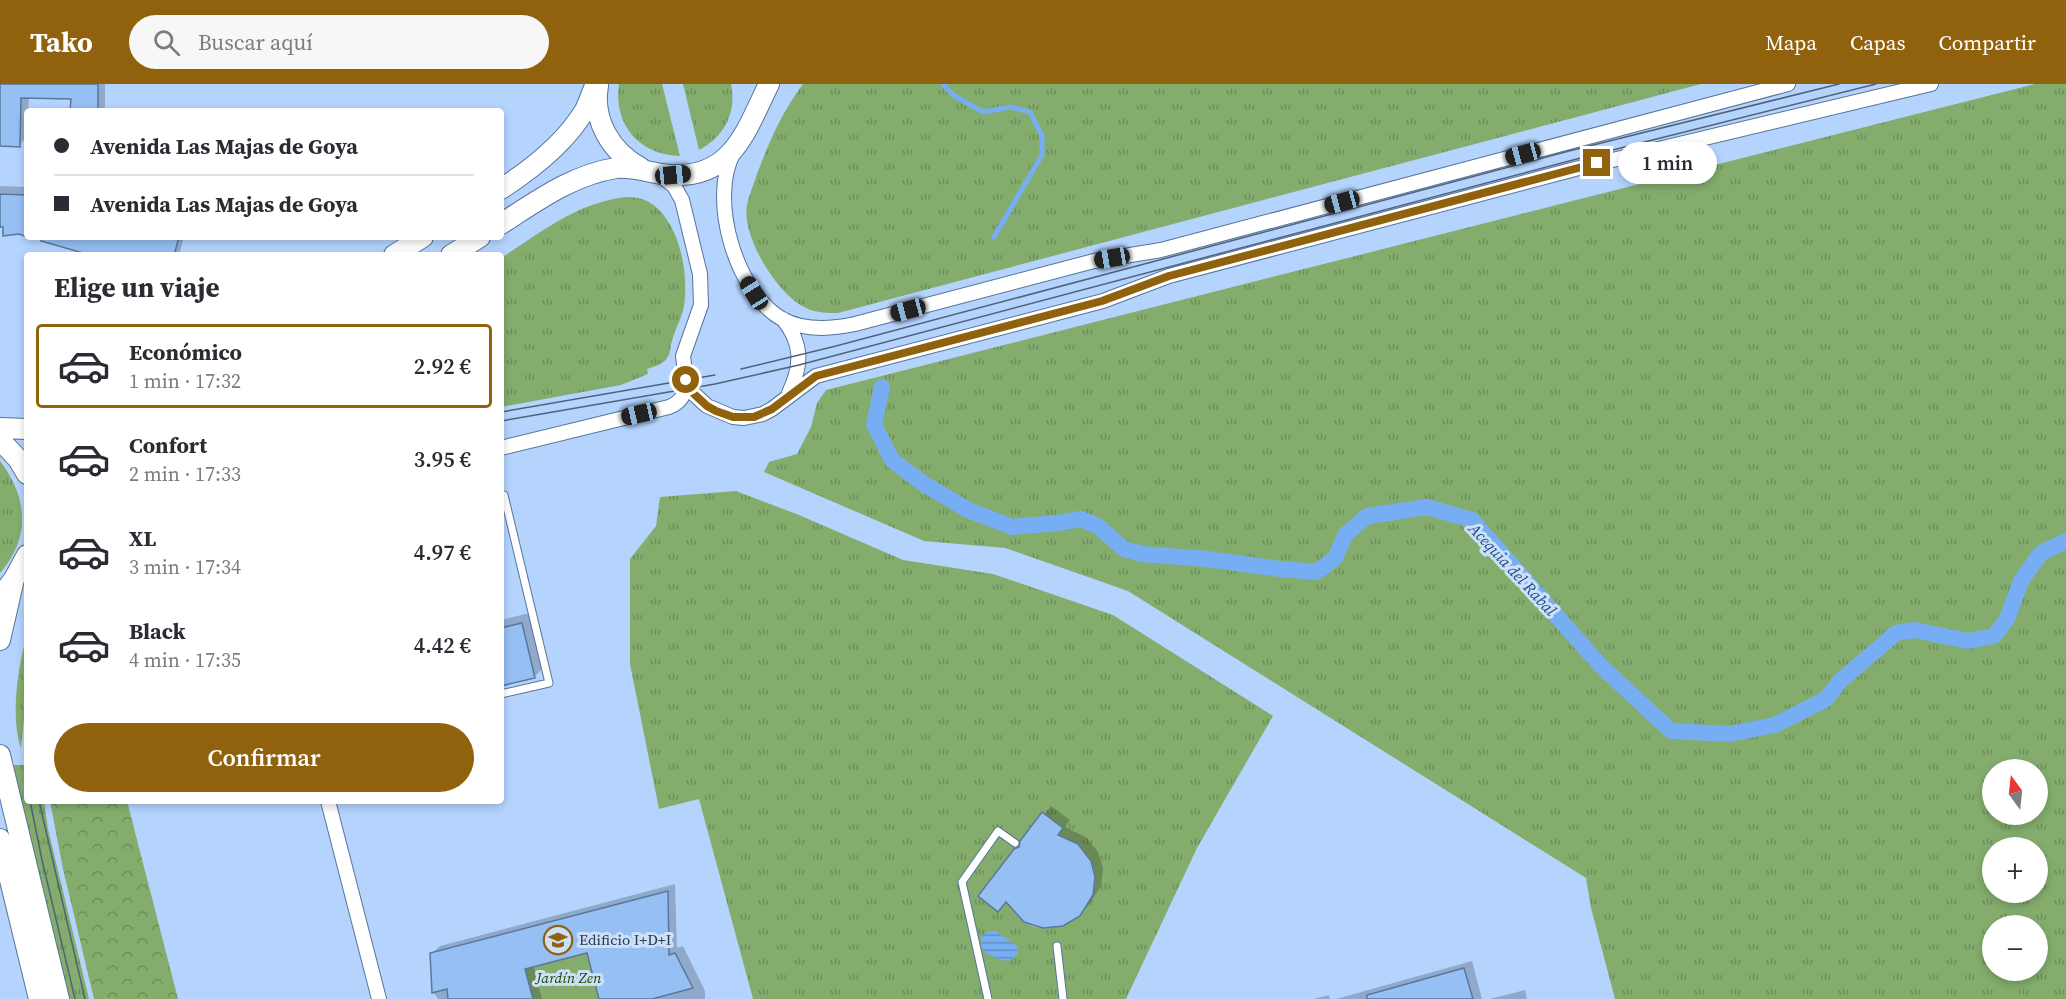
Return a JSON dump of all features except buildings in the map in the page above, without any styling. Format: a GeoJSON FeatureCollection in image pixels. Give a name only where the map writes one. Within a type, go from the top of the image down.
{"type":"FeatureCollection","features":[{"type":"Feature","properties":{"kind":"main road"},"geometry":{"type":"LineString","coordinates":[[597,84],[598,112],[607,136],[623,156],[652,172]]}},
{"type":"Feature","properties":{"kind":"main road"},"geometry":{"type":"LineString","coordinates":[[504,187],[531,169],[555,146],[585,109],[597,84]]}},
{"type":"Feature","properties":{"kind":"main road"},"geometry":{"type":"LineString","coordinates":[[752,118],[755,96],[753,84]]}},
{"type":"Feature","properties":{"kind":"main road"},"geometry":{"type":"LineString","coordinates":[[504,222],[551,192],[580,177],[624,168],[690,174],[719,163],[742,140],[769,84]]}},
{"type":"Feature","properties":{"kind":"main road"},"geometry":{"type":"LineString","coordinates":[[399,252],[418,240]]}},
{"type":"Feature","properties":{"kind":"main road"},"geometry":{"type":"LineString","coordinates":[[456,252],[475,240]]}},
{"type":"Feature","properties":{"kind":"main road"},"geometry":{"type":"LineString","coordinates":[[0,428],[24,429]]}},
{"type":"Feature","properties":{"kind":"main road"},"geometry":{"type":"LineString","coordinates":[[0,440],[24,469]]}},
{"type":"Feature","properties":{"kind":"main road"},"geometry":{"type":"LineString","coordinates":[[0,594],[14,579],[24,561]]}},
{"type":"Feature","properties":{"kind":"main road"},"geometry":{"type":"LineString","coordinates":[[0,640],[14,579]]}},
{"type":"Feature","properties":{"kind":"main road"},"geometry":{"type":"LineString","coordinates":[[0,755],[58,999]]}},
{"type":"Feature","properties":{"kind":"main road"},"geometry":{"type":"LineString","coordinates":[[0,839],[39,999]]}},
{"type":"Feature","properties":{"kind":"street"},"geometry":{"type":"LineString","coordinates":[[735,149],[728,169],[725,206],[734,251],[746,280],[754,293],[772,312],[783,319],[821,328],[855,324],[1094,261],[1161,250],[1788,84]]}},
{"type":"Feature","properties":{"kind":"street"},"geometry":{"type":"LineString","coordinates":[[686,380],[694,394],[707,406],[733,417],[744,418],[763,414],[816,376],[1102,301],[1169,276],[1575,169],[1930,84]]}},
{"type":"Feature","properties":{"kind":"street"},"geometry":{"type":"LineString","coordinates":[[504,447],[669,407],[683,397],[686,380],[683,356],[701,305],[700,274],[682,200],[674,186],[652,172]]}},
{"type":"Feature","properties":{"kind":"street"},"geometry":{"type":"LineString","coordinates":[[783,319],[793,335],[799,355],[798,371],[789,395]]}},
{"type":"Feature","properties":{"kind":"street"},"geometry":{"type":"LineString","coordinates":[[329,804],[379,999]]}},
{"type":"Feature","properties":{"kind":"lane"},"geometry":{"type":"LineString","coordinates":[[504,495],[549,683],[504,693]]}},
{"type":"Feature","properties":{"kind":"lane"},"geometry":{"type":"LineString","coordinates":[[988,999],[962,882],[998,831],[1015,843]]}},
{"type":"Feature","properties":{"kind":"lane"},"geometry":{"type":"LineString","coordinates":[[1057,946],[1063,999]]}},
{"type":"Feature","properties":{"kind":"green space"},"geometry":{"type":"Polygon","coordinates":[[[619,84],[662,84],[680,156],[652,150],[632,135],[620,112],[619,84]]]}},
{"type":"Feature","properties":{"kind":"green space"},"geometry":{"type":"Polygon","coordinates":[[[683,84],[731,84],[732,105],[727,123],[708,145],[699,150],[683,84]]]}},
{"type":"Feature","properties":{"kind":"green space"},"geometry":{"type":"Polygon","coordinates":[[[803,84],[1701,84],[838,313],[826,313],[806,308],[795,301],[773,278],[756,248],[747,218],[749,197],[766,150],[782,116],[803,84]]]}},
{"type":"Feature","properties":{"kind":"green space"},"geometry":{"type":"Polygon","coordinates":[[[2035,84],[2066,84],[2066,999],[1615,999],[1591,908],[1586,878],[1128,591],[1005,548],[924,541],[764,472],[769,462],[797,454],[811,427],[817,403],[826,390],[2035,84]]]}},
{"type":"Feature","properties":{"kind":"green space"},"geometry":{"type":"Polygon","coordinates":[[[626,197],[646,200],[662,213],[676,236],[685,280],[684,306],[666,360],[647,369],[648,374],[621,385],[504,406],[504,256],[560,220],[591,205],[626,197]]]}},
{"type":"Feature","properties":{"kind":"green space"},"geometry":{"type":"Polygon","coordinates":[[[0,461],[16,489],[22,517],[17,546],[0,573],[0,461]]]}},
{"type":"Feature","properties":{"kind":"green space"},"geometry":{"type":"Polygon","coordinates":[[[736,491],[799,515],[903,560],[993,574],[1113,615],[1273,716],[1197,848],[1126,999],[753,999],[699,799],[659,809],[630,664],[630,559],[656,526],[660,497],[736,491]],[[1042,813],[978,896],[998,911],[1006,902],[1024,922],[1039,928],[1067,923],[1080,914],[1089,903],[1094,889],[1095,875],[1090,860],[1083,850],[1058,835],[1042,813]]]}},
{"type":"Feature","properties":{"kind":"green space"},"geometry":{"type":"Polygon","coordinates":[[[24,648],[24,719],[21,748],[16,721],[16,691],[24,648]]]}},
{"type":"Feature","properties":{"kind":"green space"},"geometry":{"type":"Polygon","coordinates":[[[10,765],[24,765],[24,804],[44,804],[48,829],[89,999],[68,999],[10,765]]]}},
{"type":"Feature","properties":{"kind":"green space"},"geometry":{"type":"Polygon","coordinates":[[[51,804],[128,804],[178,999],[94,999],[63,869],[51,804]]]}},
{"type":"Feature","properties":{"kind":"green space","name":"Jardín Zen"},"geometry":{"type":"Polygon","coordinates":[[[587,953],[599,999],[533,999],[525,969],[587,953]]]}},
{"type":"Feature","properties":{"kind":"water"},"geometry":{"type":"Polygon","coordinates":[[[996,931],[1018,947],[1017,955],[1008,961],[984,952],[981,944],[982,935],[996,931]]]}},
{"type":"Feature","properties":{"kind":"waterway"},"geometry":{"type":"LineString","coordinates":[[943,84],[953,95],[983,112],[1010,107],[1030,112],[1042,136],[1042,155],[994,237]]}},
{"type":"Feature","properties":{"kind":"waterway","name":"Acequia del Rabal"},"geometry":{"type":"LineString","coordinates":[[882,387],[874,424],[892,460],[924,484],[968,510],[1012,527],[1081,519],[1098,526],[1124,549],[1142,554],[1317,572],[1335,558],[1346,534],[1367,516],[1427,507],[1472,520],[1600,665],[1671,731],[1729,734],[1775,725],[1826,699],[1840,681],[1896,633],[1915,630],[1968,641],[1994,636],[2007,619],[2021,581],[2041,553],[2066,541]]}},
{"type":"Feature","properties":{"kind":"tram line"},"geometry":{"type":"LineString","coordinates":[[741,369],[836,346],[1569,151],[1839,84]]}},
{"type":"Feature","properties":{"kind":"tram line"},"geometry":{"type":"LineString","coordinates":[[504,420],[715,384],[799,365],[1573,160],[1876,84]]}},
{"type":"Feature","properties":{"kind":"tram line"},"geometry":{"type":"LineString","coordinates":[[504,411],[715,375]]}},
{"type":"Feature","properties":{"kind":"tram line"},"geometry":{"type":"LineString","coordinates":[[31,804],[75,999]]}},
{"type":"Feature","properties":{"kind":"tram line"},"geometry":{"type":"LineString","coordinates":[[40,804],[85,999]]}},
{"type":"Feature","properties":{"kind":"place","name":"Edificio I+D+I"},"geometry":{"type":"Point","coordinates":[558,940]}},
{"type":"Feature","properties":{"kind":"route"},"geometry":{"type":"LineString","coordinates":[[686,380],[694,394],[716,411],[733,417],[754,417],[780,404],[816,376],[1102,301],[1169,276],[1597,163]]}}]}
